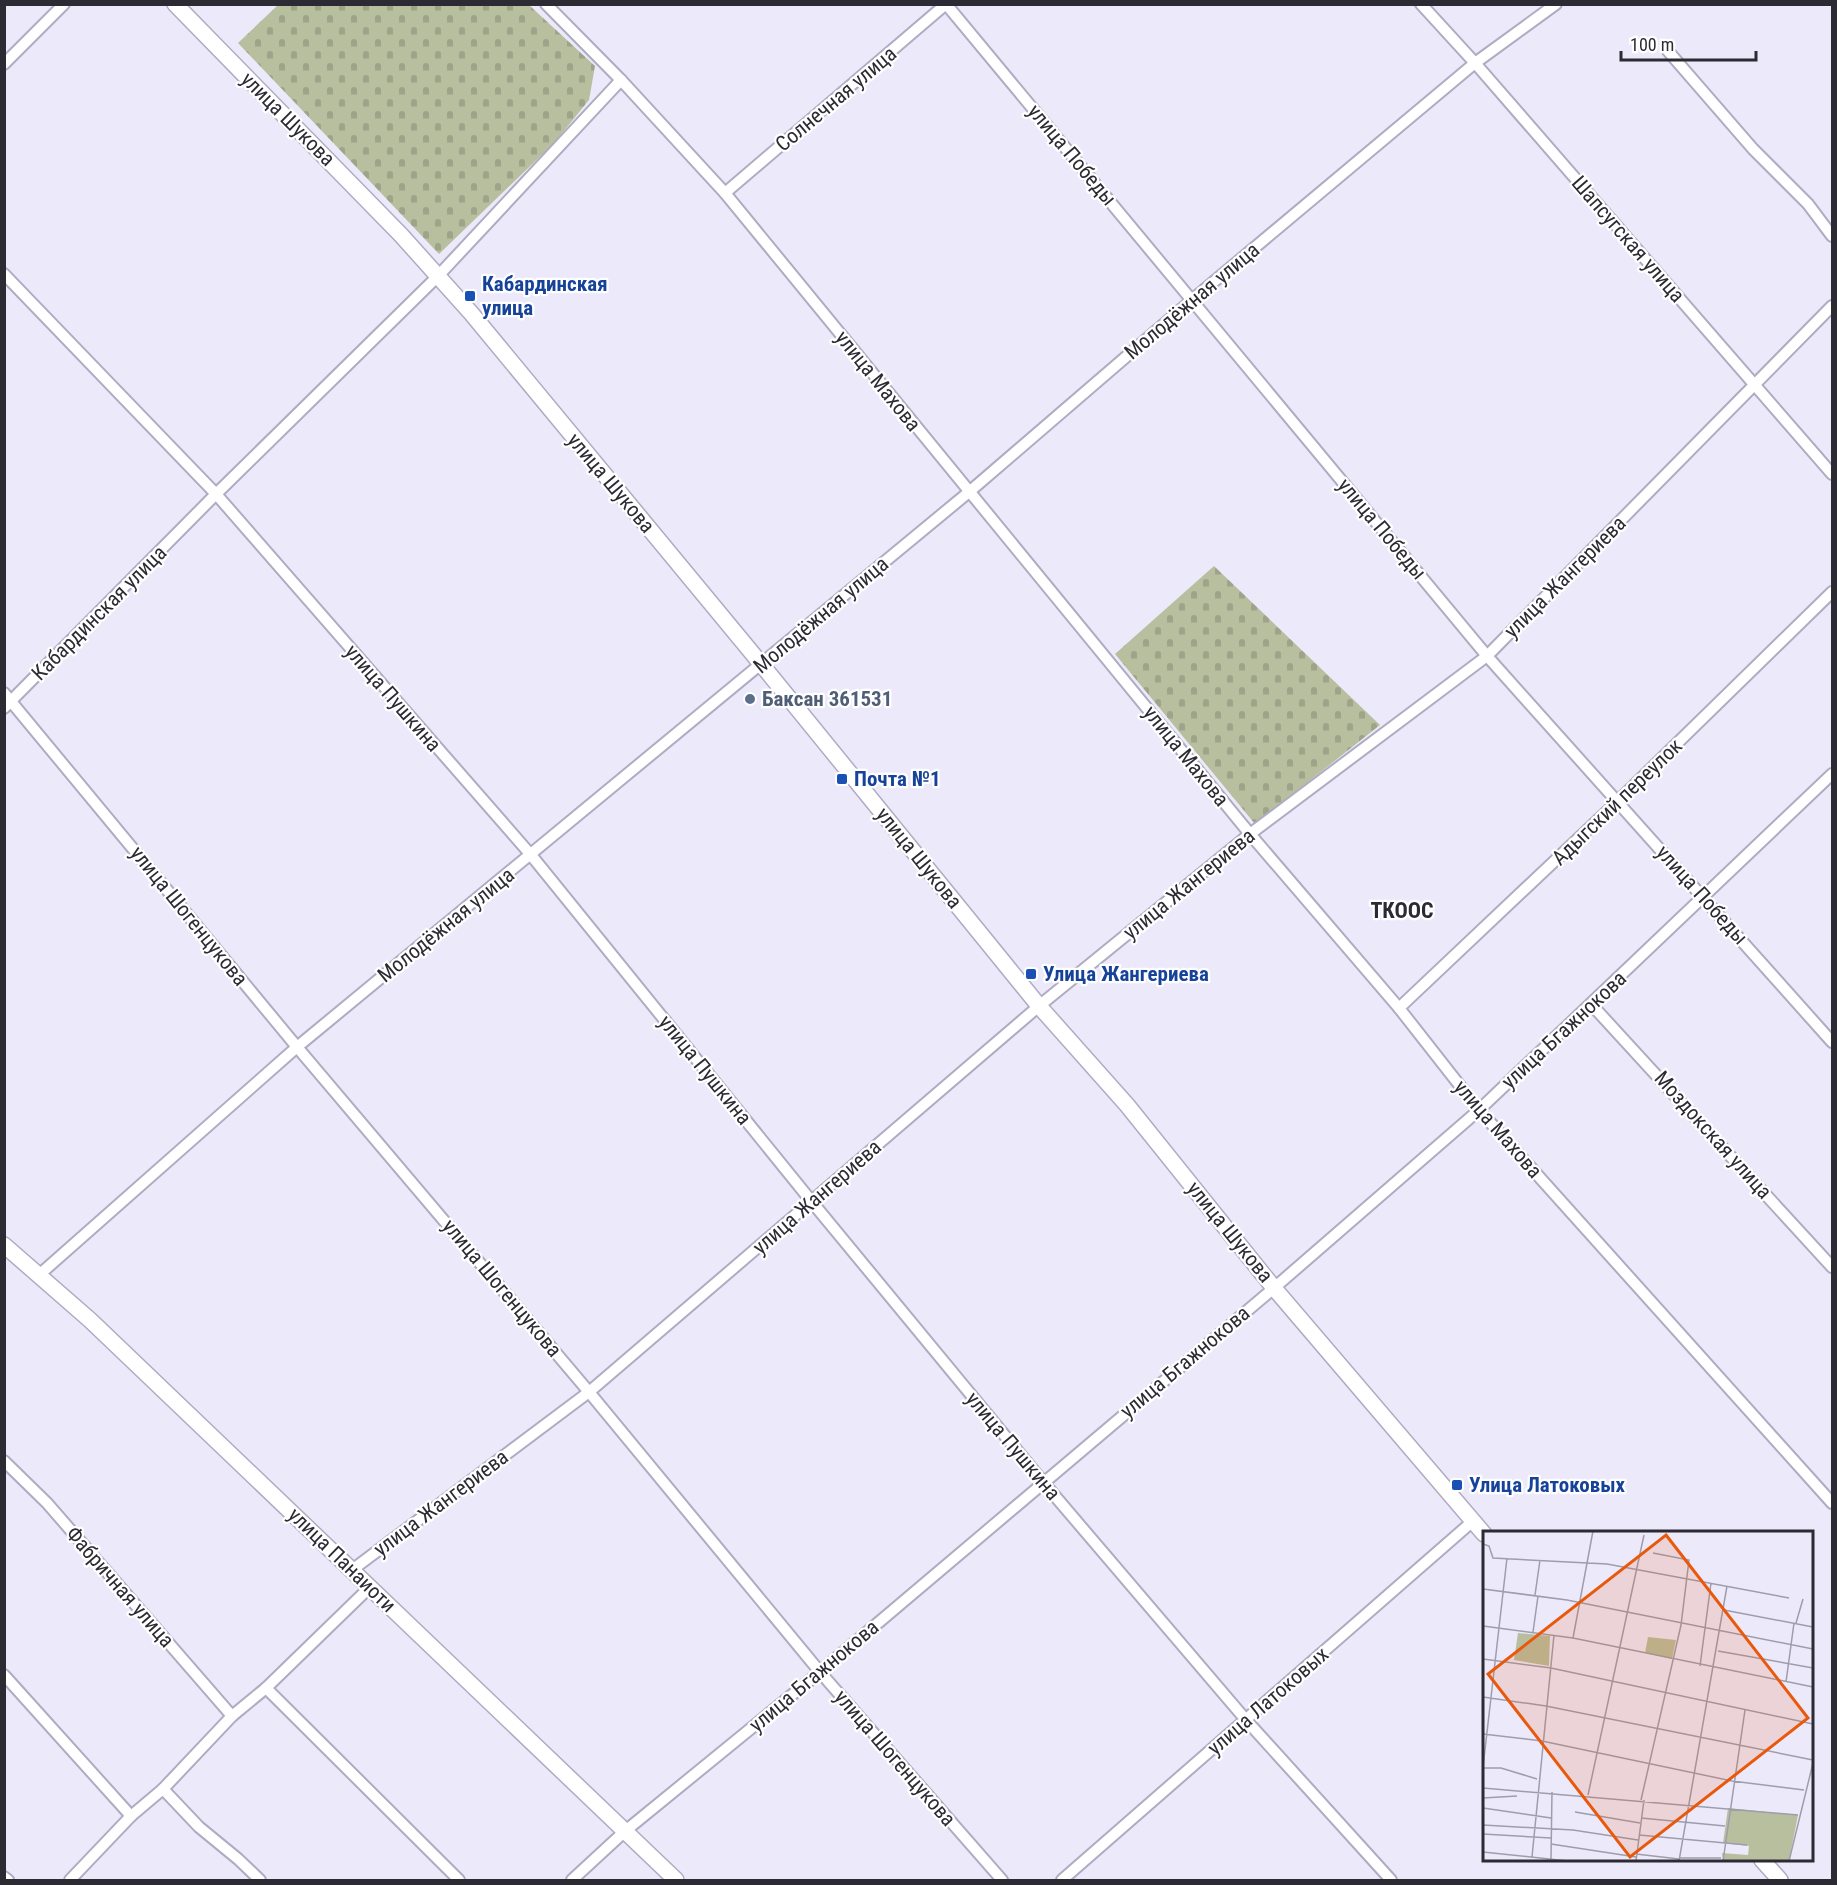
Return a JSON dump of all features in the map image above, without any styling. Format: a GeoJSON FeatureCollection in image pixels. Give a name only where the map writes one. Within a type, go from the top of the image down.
{"type":"FeatureCollection","features":[{"type":"Feature","properties":{"kind":"main road","name":"улица Шукова"},"geometry":{"type":"LineString","coordinates":[[175,4],[402,235],[438,276],[762,665],[1039,1006],[1127,1105],[1274,1288],[1483,1532]]}},
{"type":"Feature","properties":{"kind":"main road","name":"улица Панаиоти"},"geometry":{"type":"LineString","coordinates":[[4,1245],[90,1320],[676,1881]]}},
{"type":"Feature","properties":{"kind":"main road"},"geometry":{"type":"LineString","coordinates":[[1763,1861],[1780,1881]]}},
{"type":"Feature","properties":{"kind":"street"},"geometry":{"type":"LineString","coordinates":[[4,64],[64,4]]}},
{"type":"Feature","properties":{"kind":"street","name":"улица Махова"},"geometry":{"type":"LineString","coordinates":[[546,4],[621,80],[725,193],[1250,834],[1399,1008],[1479,1110],[1833,1503]]}},
{"type":"Feature","properties":{"kind":"street","name":"Шапсугская улица"},"geometry":{"type":"LineString","coordinates":[[1421,4],[1833,474]]}},
{"type":"Feature","properties":{"kind":"street","name":"Солнечная улица"},"geometry":{"type":"LineString","coordinates":[[725,193],[946,5]]}},
{"type":"Feature","properties":{"kind":"street","name":"улица Победы"},"geometry":{"type":"LineString","coordinates":[[946,5],[1487,656],[1833,1042]]}},
{"type":"Feature","properties":{"kind":"street","name":"Молодёжная улица"},"geometry":{"type":"LineString","coordinates":[[39,1275],[297,1047],[762,665],[1475,63],[1555,6]]}},
{"type":"Feature","properties":{"kind":"street"},"geometry":{"type":"LineString","coordinates":[[1668,51],[1753,149],[1808,204],[1833,236]]}},
{"type":"Feature","properties":{"kind":"street","name":"Кабардинская улица"},"geometry":{"type":"LineString","coordinates":[[7,701],[438,276],[621,80]]}},
{"type":"Feature","properties":{"kind":"street","name":"улица Пушкина"},"geometry":{"type":"LineString","coordinates":[[4,274],[216,494],[531,855],[812,1202],[1043,1482],[1246,1720],[1391,1881]]}},
{"type":"Feature","properties":{"kind":"street","name":"улица Жангериева"},"geometry":{"type":"LineString","coordinates":[[352,1570],[589,1392],[1039,1006],[1250,834],[1487,656],[1833,306]]}},
{"type":"Feature","properties":{"kind":"street","name":"Адыгский переулок"},"geometry":{"type":"LineString","coordinates":[[1399,1008],[1617,802],[1833,592]]}},
{"type":"Feature","properties":{"kind":"street","name":"улица Шогенцукова"},"geometry":{"type":"LineString","coordinates":[[7,701],[589,1392],[820,1672],[1002,1881]]}},
{"type":"Feature","properties":{"kind":"street","name":"улица Бгажнокова"},"geometry":{"type":"LineString","coordinates":[[572,1881],[624,1832],[820,1672],[1274,1288],[1479,1110],[1705,898],[1833,774]]}},
{"type":"Feature","properties":{"kind":"street","name":"Моздокская улица"},"geometry":{"type":"LineString","coordinates":[[1592,1004],[1833,1267]]}},
{"type":"Feature","properties":{"kind":"street","name":"Фабричная улица"},"geometry":{"type":"LineString","coordinates":[[4,1461],[46,1503],[232,1716]]}},
{"type":"Feature","properties":{"kind":"street","name":"улица Латоковых"},"geometry":{"type":"LineString","coordinates":[[1062,1881],[1473,1521]]}},
{"type":"Feature","properties":{"kind":"street","name":"улица Жангериева"},"geometry":{"type":"LineString","coordinates":[[70,1881],[131,1816],[163,1789],[232,1716],[266,1688],[370,1587]]}},
{"type":"Feature","properties":{"kind":"street"},"geometry":{"type":"LineString","coordinates":[[4,1674],[131,1816]]}},
{"type":"Feature","properties":{"kind":"street"},"geometry":{"type":"LineString","coordinates":[[266,1688],[459,1881]]}},
{"type":"Feature","properties":{"kind":"street"},"geometry":{"type":"LineString","coordinates":[[163,1789],[199,1827],[238,1859],[260,1881]]}},
{"type":"Feature","properties":{"kind":"street"},"geometry":{"type":"LineString","coordinates":[[4,1877],[8,1881]]}},
{"type":"Feature","properties":{"kind":"green space"},"geometry":{"type":"Polygon","coordinates":[[[279,4],[529,5],[595,66],[589,100],[554,143],[439,254],[238,43],[279,4]]]}},
{"type":"Feature","properties":{"kind":"green space"},"geometry":{"type":"Polygon","coordinates":[[[1214,566],[1380,725],[1255,824],[1115,654],[1214,566]]]}},
{"type":"Feature","properties":{"kind":"place","name":"Кабардинская улица"},"geometry":{"type":"Point","coordinates":[470,296]}},
{"type":"Feature","properties":{"kind":"place","name":"Баксан 361531"},"geometry":{"type":"Point","coordinates":[750,699]}},
{"type":"Feature","properties":{"kind":"place","name":"Почта №1"},"geometry":{"type":"Point","coordinates":[842,779]}},
{"type":"Feature","properties":{"kind":"place","name":"Улица Жангериева"},"geometry":{"type":"Point","coordinates":[1031,974]}},
{"type":"Feature","properties":{"kind":"place","name":"Улица Латоковых"},"geometry":{"type":"Point","coordinates":[1457,1485]}},
{"type":"Feature","properties":{"kind":"district","name":"ТКООС"},"geometry":{"type":"Point","coordinates":[1402,910]}}]}
